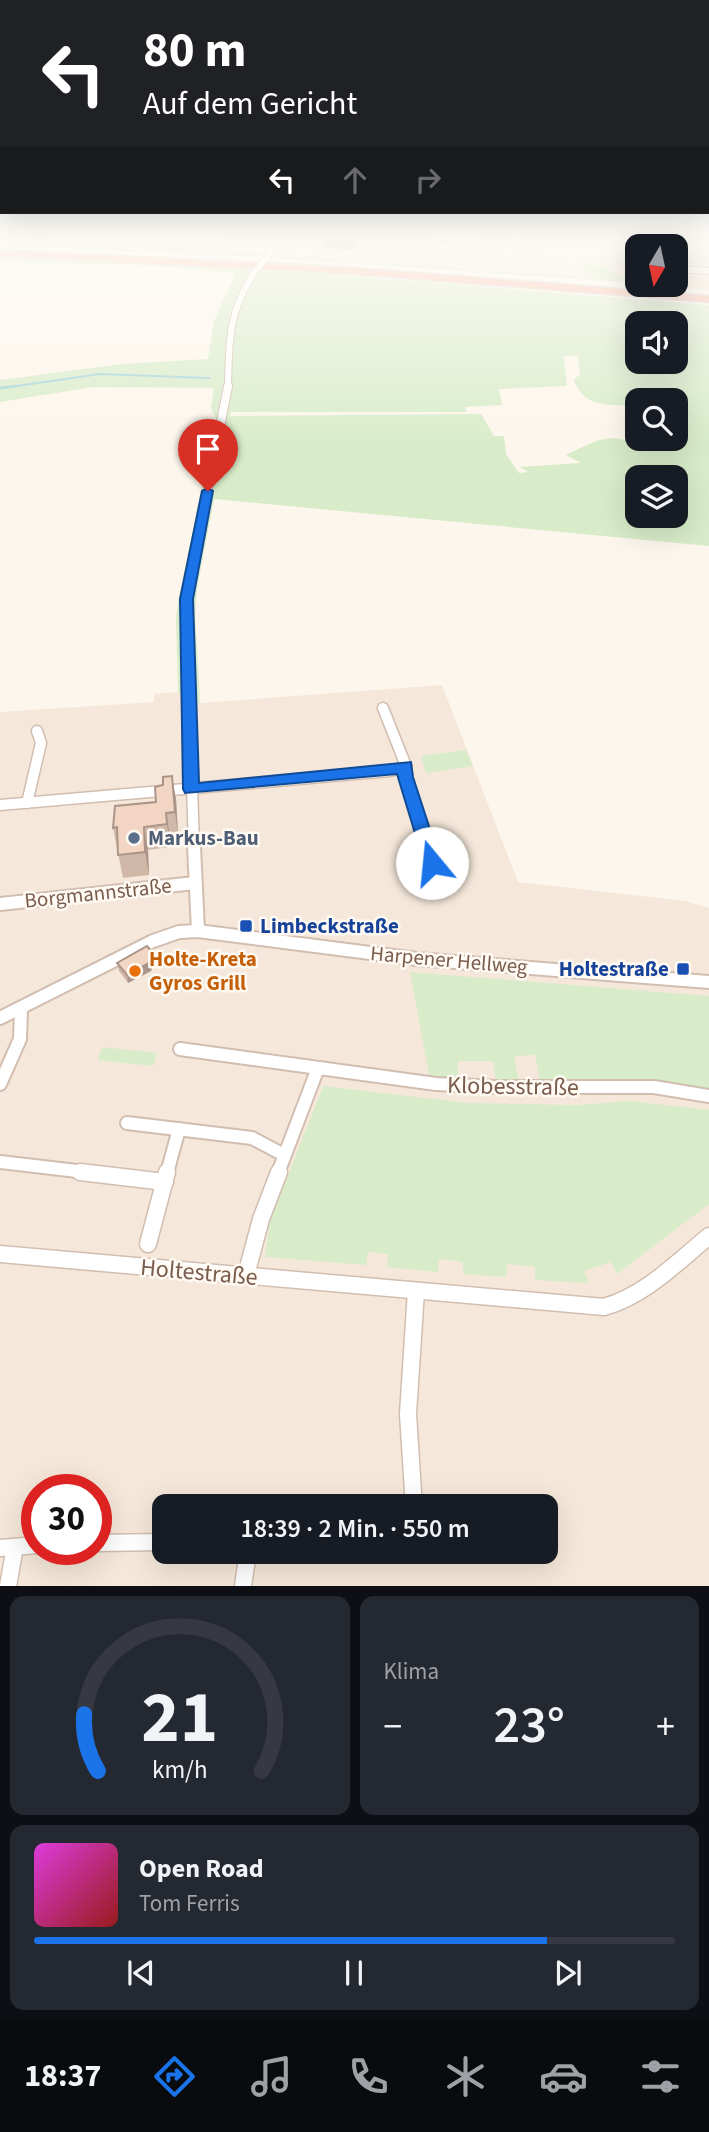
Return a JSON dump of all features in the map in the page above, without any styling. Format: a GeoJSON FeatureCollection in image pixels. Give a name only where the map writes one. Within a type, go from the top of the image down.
{"type":"FeatureCollection","features":[{"type":"Feature","properties":{"kind":"street"},"geometry":{"type":"LineString","coordinates":[[198,931],[185,620],[189,579],[229,387],[228,343],[232,317],[238,301]]}},
{"type":"Feature","properties":{"kind":"street"},"geometry":{"type":"LineString","coordinates":[[383,708],[406,766],[405,777],[434,868]]}},
{"type":"Feature","properties":{"kind":"street"},"geometry":{"type":"LineString","coordinates":[[27,803],[41,743],[37,731]]}},
{"type":"Feature","properties":{"kind":"street"},"geometry":{"type":"LineString","coordinates":[[0,805],[390,771],[406,766]]}},
{"type":"Feature","properties":{"kind":"street","name":"Borgmannstraße"},"geometry":{"type":"LineString","coordinates":[[0,904],[195,883]]}},
{"type":"Feature","properties":{"kind":"street","name":"Harpener Hellweg"},"geometry":{"type":"LineString","coordinates":[[0,1018],[153,941],[180,932],[198,931],[407,958],[709,982]]}},
{"type":"Feature","properties":{"kind":"street"},"geometry":{"type":"LineString","coordinates":[[0,1084],[19,1042],[22,1028],[20,1010]]}},
{"type":"Feature","properties":{"kind":"street","name":"Klobesstraße"},"geometry":{"type":"LineString","coordinates":[[180,1049],[477,1088],[642,1087],[676,1089],[709,1096]]}},
{"type":"Feature","properties":{"kind":"street"},"geometry":{"type":"LineString","coordinates":[[246,1275],[261,1219],[317,1068]]}},
{"type":"Feature","properties":{"kind":"street"},"geometry":{"type":"LineString","coordinates":[[127,1123],[252,1138],[284,1154]]}},
{"type":"Feature","properties":{"kind":"street"},"geometry":{"type":"LineString","coordinates":[[148,1244],[179,1129]]}},
{"type":"Feature","properties":{"kind":"street"},"geometry":{"type":"LineString","coordinates":[[0,1162],[165,1182]]}},
{"type":"Feature","properties":{"kind":"street","name":"Holtestraße"},"geometry":{"type":"LineString","coordinates":[[0,1254],[604,1307],[615,1305],[637,1294],[709,1236]]}},
{"type":"Feature","properties":{"kind":"street"},"geometry":{"type":"LineString","coordinates":[[413,1494],[408,1414],[416,1291]]}},
{"type":"Feature","properties":{"kind":"street"},"geometry":{"type":"LineString","coordinates":[[112,1543],[152,1542]]}},
{"type":"Feature","properties":{"kind":"street"},"geometry":{"type":"LineString","coordinates":[[8,1548],[8,1586]]}},
{"type":"Feature","properties":{"kind":"street"},"geometry":{"type":"LineString","coordinates":[[243,1586],[246,1564]]}},
{"type":"Feature","properties":{"kind":"shaded area"},"geometry":{"type":"Polygon","coordinates":[[[442,685],[518,882],[685,901],[709,908],[709,1586],[0,1586],[0,712],[154,702],[154,694],[178,692],[201,703],[442,685]]]}},
{"type":"Feature","properties":{"kind":"green space"},"geometry":{"type":"Polygon","coordinates":[[[223,301],[660,301],[709,305],[709,546],[214,499],[197,589],[195,616],[200,703],[178,692],[176,618],[216,419],[211,408],[214,388],[93,387],[0,402],[0,380],[122,364],[208,359],[214,321],[223,301]],[[564,356],[567,386],[499,389],[502,405],[465,407],[467,412],[231,412],[230,416],[481,414],[494,436],[504,436],[506,454],[519,473],[528,472],[520,467],[581,463],[566,455],[606,439],[625,441],[625,451],[688,451],[688,388],[625,388],[625,405],[591,401],[584,396],[574,380],[580,374],[578,356],[564,356]]]}},
{"type":"Feature","properties":{"kind":"green space"},"geometry":{"type":"Polygon","coordinates":[[[466,750],[473,766],[426,773],[421,756],[466,750]]]}},
{"type":"Feature","properties":{"kind":"green space"},"geometry":{"type":"Polygon","coordinates":[[[410,972],[709,996],[709,1090],[664,1081],[540,1081],[535,1055],[514,1056],[519,1081],[496,1082],[493,1061],[458,1061],[458,1081],[430,1080],[410,972]]]}},
{"type":"Feature","properties":{"kind":"green space"},"geometry":{"type":"Polygon","coordinates":[[[102,1047],[157,1053],[153,1066],[98,1060],[102,1047]]]}},
{"type":"Feature","properties":{"kind":"green space"},"geometry":{"type":"Polygon","coordinates":[[[323,1086],[468,1103],[577,1105],[630,1101],[709,1110],[709,1204],[617,1274],[611,1262],[584,1271],[589,1283],[535,1280],[535,1267],[507,1264],[506,1277],[463,1274],[463,1262],[439,1259],[438,1272],[387,1267],[388,1254],[368,1252],[366,1265],[265,1257],[269,1224],[323,1086]]]}},
{"type":"Feature","properties":{"kind":"building"},"geometry":{"type":"Polygon","coordinates":[[[172,776],[175,812],[166,813],[167,824],[144,827],[145,852],[118,855],[117,827],[113,828],[115,806],[156,802],[155,787],[163,785],[163,777],[172,776]]]}},
{"type":"Feature","properties":{"kind":"building"},"geometry":{"type":"Polygon","coordinates":[[[147,946],[153,953],[149,963],[127,975],[117,963],[147,946]]]}},
{"type":"Feature","properties":{"kind":"waterway"},"geometry":{"type":"LineString","coordinates":[[3,388],[100,374],[209,378]]}},
{"type":"Feature","properties":{"kind":"waterway"},"geometry":{"type":"LineString","coordinates":[[0,388],[16,386]]}},
{"type":"Feature","properties":{"kind":"place","name":"Markus-Bau"},"geometry":{"type":"Point","coordinates":[134,838]}},
{"type":"Feature","properties":{"kind":"place","name":"Limbeckstraße"},"geometry":{"type":"Point","coordinates":[246,926]}},
{"type":"Feature","properties":{"kind":"place","name":"Holtestraße"},"geometry":{"type":"Point","coordinates":[683,969]}},
{"type":"Feature","properties":{"kind":"place","name":"Holte-Kreta Gyros Grill"},"geometry":{"type":"Point","coordinates":[135,971]}},
{"type":"Feature","properties":{"kind":"route"},"geometry":{"type":"LineString","coordinates":[[208,491],[186,599],[191,789],[390,771],[406,766],[405,777],[432,863]]}}]}
